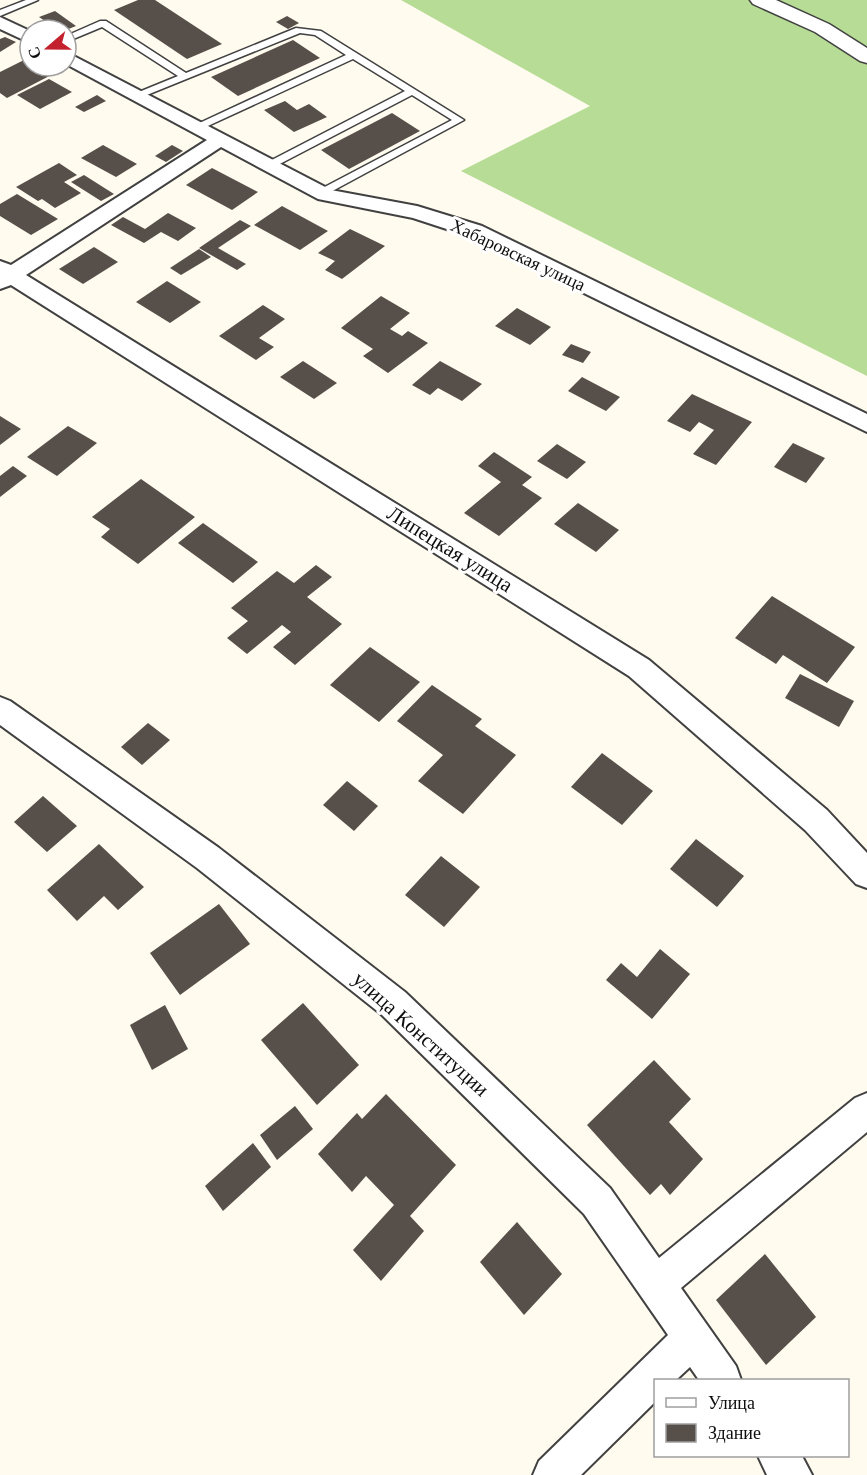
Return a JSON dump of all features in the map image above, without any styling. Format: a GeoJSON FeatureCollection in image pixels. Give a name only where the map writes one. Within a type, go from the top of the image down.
{"type":"FeatureCollection","features":[{"type":"Feature","properties":{"kind":"street"},"geometry":{"type":"LineString","coordinates":[[760,0],[822,28],[867,57]]}},
{"type":"Feature","properties":{"kind":"street"},"geometry":{"type":"LineString","coordinates":[[0,22],[18,32]]}},
{"type":"Feature","properties":{"kind":"street","name":"Хабаровская улица"},"geometry":{"type":"LineString","coordinates":[[78,64],[321,193],[352,202],[417,212],[475,231],[867,424]]}},
{"type":"Feature","properties":{"kind":"street"},"geometry":{"type":"LineString","coordinates":[[4,274],[219,140]]}},
{"type":"Feature","properties":{"kind":"street","name":"Липецкая улица"},"geometry":{"type":"LineString","coordinates":[[4,274],[639,668],[816,820],[867,874]]}},
{"type":"Feature","properties":{"kind":"street","name":"улица Конституции"},"geometry":{"type":"LineString","coordinates":[[0,709],[208,858],[393,1003],[597,1201],[721,1379]]}},
{"type":"Feature","properties":{"kind":"street"},"geometry":{"type":"LineString","coordinates":[[657,1284],[867,1110]]}},
{"type":"Feature","properties":{"kind":"street"},"geometry":{"type":"LineString","coordinates":[[553,1475],[692,1338]]}},
{"type":"Feature","properties":{"kind":"street"},"geometry":{"type":"LineString","coordinates":[[779,1457],[792,1475]]}},
{"type":"Feature","properties":{"kind":"lane"},"geometry":{"type":"LineString","coordinates":[[0,13],[34,0]]}},
{"type":"Feature","properties":{"kind":"lane"},"geometry":{"type":"LineString","coordinates":[[78,34],[103,23],[185,76]]}},
{"type":"Feature","properties":{"kind":"lane"},"geometry":{"type":"LineString","coordinates":[[137,96],[298,30],[318,33],[459,120],[321,193]]}},
{"type":"Feature","properties":{"kind":"lane"},"geometry":{"type":"LineString","coordinates":[[197,128],[353,55]]}},
{"type":"Feature","properties":{"kind":"lane"},"geometry":{"type":"LineString","coordinates":[[268,166],[412,91]]}},
{"type":"Feature","properties":{"kind":"green space"},"geometry":{"type":"Polygon","coordinates":[[[401,0],[867,0],[867,376],[461,171],[590,106],[401,0]]]}},
{"type":"Feature","properties":{"kind":"building"},"geometry":{"type":"Polygon","coordinates":[[[138,0],[155,0],[222,44],[187,59],[114,10],[138,0]]]}},
{"type":"Feature","properties":{"kind":"building"},"geometry":{"type":"Polygon","coordinates":[[[55,11],[65,18],[40,18],[55,11]]]}},
{"type":"Feature","properties":{"kind":"building"},"geometry":{"type":"Polygon","coordinates":[[[287,16],[299,23],[288,29],[276,22],[287,16]]]}},
{"type":"Feature","properties":{"kind":"building"},"geometry":{"type":"Polygon","coordinates":[[[5,37],[16,42],[0,52],[0,39],[5,37]]]}},
{"type":"Feature","properties":{"kind":"building"},"geometry":{"type":"Polygon","coordinates":[[[293,40],[320,58],[238,96],[211,77],[293,40]]]}},
{"type":"Feature","properties":{"kind":"building"},"geometry":{"type":"Polygon","coordinates":[[[18,63],[18,78],[45,78],[7,98],[0,93],[0,72],[18,63]]]}},
{"type":"Feature","properties":{"kind":"building"},"geometry":{"type":"Polygon","coordinates":[[[49,79],[72,92],[40,109],[17,95],[49,79]]]}},
{"type":"Feature","properties":{"kind":"building"},"geometry":{"type":"Polygon","coordinates":[[[97,95],[106,101],[84,112],[75,107],[97,95]]]}},
{"type":"Feature","properties":{"kind":"building"},"geometry":{"type":"Polygon","coordinates":[[[285,101],[297,110],[309,104],[327,117],[294,132],[264,110],[285,101]]]}},
{"type":"Feature","properties":{"kind":"building"},"geometry":{"type":"Polygon","coordinates":[[[392,113],[420,131],[349,169],[321,150],[392,113]]]}},
{"type":"Feature","properties":{"kind":"building"},"geometry":{"type":"Polygon","coordinates":[[[103,145],[137,164],[116,177],[81,158],[103,145]]]}},
{"type":"Feature","properties":{"kind":"building"},"geometry":{"type":"Polygon","coordinates":[[[172,145],[183,151],[166,162],[155,156],[172,145]]]}},
{"type":"Feature","properties":{"kind":"building"},"geometry":{"type":"Polygon","coordinates":[[[59,163],[77,175],[64,182],[81,193],[55,208],[42,199],[38,201],[16,187],[59,163]]]}},
{"type":"Feature","properties":{"kind":"building"},"geometry":{"type":"Polygon","coordinates":[[[212,168],[258,192],[232,210],[186,185],[212,168]]]}},
{"type":"Feature","properties":{"kind":"building"},"geometry":{"type":"Polygon","coordinates":[[[84,175],[114,194],[101,201],[71,182],[84,175]]]}},
{"type":"Feature","properties":{"kind":"building"},"geometry":{"type":"Polygon","coordinates":[[[17,194],[58,219],[31,235],[0,216],[0,204],[17,194]]]}},
{"type":"Feature","properties":{"kind":"building"},"geometry":{"type":"Polygon","coordinates":[[[282,206],[328,231],[300,250],[254,225],[282,206]]]}},
{"type":"Feature","properties":{"kind":"building"},"geometry":{"type":"Polygon","coordinates":[[[168,213],[196,228],[178,241],[161,232],[144,243],[111,225],[123,217],[145,229],[168,213]]]}},
{"type":"Feature","properties":{"kind":"building"},"geometry":{"type":"Polygon","coordinates":[[[240,220],[251,226],[218,248],[246,264],[237,270],[199,248],[240,220]]]}},
{"type":"Feature","properties":{"kind":"building"},"geometry":{"type":"Polygon","coordinates":[[[350,229],[385,246],[342,279],[325,270],[335,261],[318,253],[350,229]]]}},
{"type":"Feature","properties":{"kind":"building"},"geometry":{"type":"Polygon","coordinates":[[[94,247],[118,262],[83,284],[59,269],[94,247]]]}},
{"type":"Feature","properties":{"kind":"building"},"geometry":{"type":"Polygon","coordinates":[[[199,249],[211,257],[181,275],[170,268],[199,249]]]}},
{"type":"Feature","properties":{"kind":"building"},"geometry":{"type":"Polygon","coordinates":[[[167,281],[201,302],[170,323],[136,302],[167,281]]]}},
{"type":"Feature","properties":{"kind":"building"},"geometry":{"type":"Polygon","coordinates":[[[381,296],[410,313],[390,329],[402,336],[408,331],[428,343],[388,373],[363,356],[373,349],[341,328],[381,296]]]}},
{"type":"Feature","properties":{"kind":"building"},"geometry":{"type":"Polygon","coordinates":[[[263,305],[285,319],[259,338],[274,347],[256,360],[219,336],[263,305]]]}},
{"type":"Feature","properties":{"kind":"building"},"geometry":{"type":"Polygon","coordinates":[[[517,308],[551,327],[530,345],[495,326],[517,308]]]}},
{"type":"Feature","properties":{"kind":"building"},"geometry":{"type":"Polygon","coordinates":[[[571,344],[591,352],[583,363],[562,355],[571,344]]]}},
{"type":"Feature","properties":{"kind":"building"},"geometry":{"type":"Polygon","coordinates":[[[303,361],[337,383],[314,399],[280,377],[303,361]]]}},
{"type":"Feature","properties":{"kind":"building"},"geometry":{"type":"Polygon","coordinates":[[[440,361],[482,384],[462,401],[438,388],[430,395],[412,385],[440,361]]]}},
{"type":"Feature","properties":{"kind":"building"},"geometry":{"type":"Polygon","coordinates":[[[582,377],[620,397],[606,411],[568,391],[582,377]]]}},
{"type":"Feature","properties":{"kind":"building"},"geometry":{"type":"Polygon","coordinates":[[[692,394],[752,422],[716,465],[693,454],[714,430],[699,422],[690,432],[667,421],[692,394]]]}},
{"type":"Feature","properties":{"kind":"building"},"geometry":{"type":"Polygon","coordinates":[[[0,416],[21,429],[0,445],[0,416]]]}},
{"type":"Feature","properties":{"kind":"building"},"geometry":{"type":"Polygon","coordinates":[[[68,426],[97,443],[57,476],[27,457],[68,426]]]}},
{"type":"Feature","properties":{"kind":"building"},"geometry":{"type":"Polygon","coordinates":[[[793,443],[825,458],[806,483],[774,467],[793,443]]]}},
{"type":"Feature","properties":{"kind":"building"},"geometry":{"type":"Polygon","coordinates":[[[557,444],[586,462],[567,479],[537,461],[557,444]]]}},
{"type":"Feature","properties":{"kind":"building"},"geometry":{"type":"Polygon","coordinates":[[[494,452],[532,477],[522,485],[542,498],[499,536],[464,513],[501,482],[478,466],[494,452]]]}},
{"type":"Feature","properties":{"kind":"building"},"geometry":{"type":"Polygon","coordinates":[[[13,466],[27,476],[0,497],[0,476],[13,466]]]}},
{"type":"Feature","properties":{"kind":"building"},"geometry":{"type":"Polygon","coordinates":[[[141,479],[195,517],[138,564],[101,537],[110,529],[92,517],[141,479]]]}},
{"type":"Feature","properties":{"kind":"building"},"geometry":{"type":"Polygon","coordinates":[[[578,503],[619,530],[596,552],[554,524],[578,503]]]}},
{"type":"Feature","properties":{"kind":"building"},"geometry":{"type":"Polygon","coordinates":[[[203,523],[258,562],[233,583],[178,543],[203,523]]]}},
{"type":"Feature","properties":{"kind":"building"},"geometry":{"type":"Polygon","coordinates":[[[316,565],[332,577],[307,597],[342,624],[295,665],[273,647],[291,632],[282,625],[247,654],[227,638],[248,621],[231,608],[277,571],[294,583],[316,565]]]}},
{"type":"Feature","properties":{"kind":"building"},"geometry":{"type":"Polygon","coordinates":[[[772,596],[855,647],[827,683],[783,655],[776,664],[735,638],[772,596]]]}},
{"type":"Feature","properties":{"kind":"building"},"geometry":{"type":"Polygon","coordinates":[[[370,647],[420,682],[379,722],[330,685],[370,647]]]}},
{"type":"Feature","properties":{"kind":"building"},"geometry":{"type":"Polygon","coordinates":[[[800,674],[854,701],[839,727],[785,698],[800,674]]]}},
{"type":"Feature","properties":{"kind":"building"},"geometry":{"type":"Polygon","coordinates":[[[432,685],[482,719],[475,726],[516,755],[463,814],[418,781],[443,755],[397,721],[432,685]]]}},
{"type":"Feature","properties":{"kind":"building"},"geometry":{"type":"Polygon","coordinates":[[[148,723],[170,740],[142,765],[121,747],[148,723]]]}},
{"type":"Feature","properties":{"kind":"building"},"geometry":{"type":"Polygon","coordinates":[[[602,753],[653,791],[622,825],[571,787],[602,753]]]}},
{"type":"Feature","properties":{"kind":"building"},"geometry":{"type":"Polygon","coordinates":[[[347,781],[378,806],[354,831],[323,805],[347,781]]]}},
{"type":"Feature","properties":{"kind":"building"},"geometry":{"type":"Polygon","coordinates":[[[43,796],[77,826],[47,852],[14,822],[43,796]]]}},
{"type":"Feature","properties":{"kind":"building"},"geometry":{"type":"Polygon","coordinates":[[[696,839],[744,876],[717,907],[670,869],[696,839]]]}},
{"type":"Feature","properties":{"kind":"building"},"geometry":{"type":"Polygon","coordinates":[[[99,844],[144,887],[118,910],[104,896],[77,921],[47,890],[99,844]]]}},
{"type":"Feature","properties":{"kind":"building"},"geometry":{"type":"Polygon","coordinates":[[[441,856],[480,887],[444,927],[405,895],[441,856]]]}},
{"type":"Feature","properties":{"kind":"building"},"geometry":{"type":"Polygon","coordinates":[[[219,904],[250,944],[180,995],[150,953],[219,904]]]}},
{"type":"Feature","properties":{"kind":"building"},"geometry":{"type":"Polygon","coordinates":[[[660,949],[690,974],[652,1019],[606,980],[621,963],[637,977],[660,949]]]}},
{"type":"Feature","properties":{"kind":"building"},"geometry":{"type":"Polygon","coordinates":[[[303,1003],[359,1065],[317,1105],[261,1040],[303,1003]]]}},
{"type":"Feature","properties":{"kind":"building"},"geometry":{"type":"Polygon","coordinates":[[[165,1005],[188,1049],[152,1070],[130,1025],[165,1005]]]}},
{"type":"Feature","properties":{"kind":"building"},"geometry":{"type":"Polygon","coordinates":[[[654,1060],[691,1099],[669,1122],[703,1159],[670,1195],[661,1184],[650,1195],[587,1125],[654,1060]]]}},
{"type":"Feature","properties":{"kind":"building"},"geometry":{"type":"Polygon","coordinates":[[[386,1094],[456,1165],[410,1216],[424,1231],[381,1281],[353,1250],[394,1205],[366,1176],[352,1192],[318,1154],[357,1113],[362,1119],[386,1094]]]}},
{"type":"Feature","properties":{"kind":"building"},"geometry":{"type":"Polygon","coordinates":[[[295,1106],[313,1129],[277,1160],[260,1135],[295,1106]]]}},
{"type":"Feature","properties":{"kind":"building"},"geometry":{"type":"Polygon","coordinates":[[[253,1143],[271,1167],[223,1211],[205,1186],[253,1143]]]}},
{"type":"Feature","properties":{"kind":"building"},"geometry":{"type":"Polygon","coordinates":[[[517,1222],[562,1274],[524,1315],[480,1262],[517,1222]]]}},
{"type":"Feature","properties":{"kind":"building"},"geometry":{"type":"Polygon","coordinates":[[[765,1254],[816,1317],[766,1365],[716,1300],[765,1254]]]}}]}
